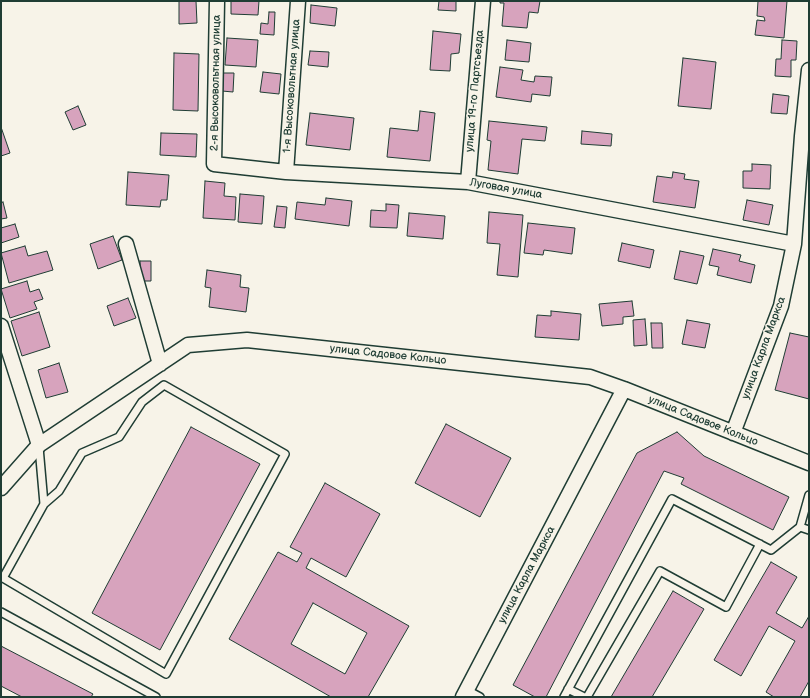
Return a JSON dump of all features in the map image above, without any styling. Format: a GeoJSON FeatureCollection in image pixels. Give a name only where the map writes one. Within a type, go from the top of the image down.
{"type":"FeatureCollection","features":[{"type":"Feature","properties":{"kind":"street","name":"2-я Высоковольтная улица"},"geometry":{"type":"LineString","coordinates":[[214,164],[217,1]]}},
{"type":"Feature","properties":{"kind":"street","name":"1-я Высоковольтная улица"},"geometry":{"type":"LineString","coordinates":[[286,172],[298,1]]}},
{"type":"Feature","properties":{"kind":"street","name":"улица 19-го Партсъезда"},"geometry":{"type":"LineString","coordinates":[[468,182],[483,1]]}},
{"type":"Feature","properties":{"kind":"street","name":"улица Карла Маркса"},"geometry":{"type":"LineString","coordinates":[[733,433],[781,306],[794,244],[802,136],[809,70]]}},
{"type":"Feature","properties":{"kind":"street","name":"Луговая улица"},"geometry":{"type":"LineString","coordinates":[[214,164],[286,172],[468,182],[794,244]]}},
{"type":"Feature","properties":{"kind":"street"},"geometry":{"type":"LineString","coordinates":[[126,244],[160,364]]}},
{"type":"Feature","properties":{"kind":"street"},"geometry":{"type":"LineString","coordinates":[[1,326],[39,445]]}},
{"type":"Feature","properties":{"kind":"street","name":"улица Садовое Кольцо"},"geometry":{"type":"LineString","coordinates":[[1,488],[39,445],[188,345],[247,340],[590,377],[624,389],[809,463]]}},
{"type":"Feature","properties":{"kind":"street","name":"улица Карла Маркса"},"geometry":{"type":"LineString","coordinates":[[465,694],[624,389]]}},
{"type":"Feature","properties":{"kind":"lane"},"geometry":{"type":"LineString","coordinates":[[39,445],[44,504],[3,578],[166,674],[285,454],[164,385],[142,402],[119,437],[82,453],[59,491],[44,504]]}},
{"type":"Feature","properties":{"kind":"lane"},"geometry":{"type":"LineString","coordinates":[[564,697],[672,499],[771,550],[800,527],[809,495]]}},
{"type":"Feature","properties":{"kind":"lane"},"geometry":{"type":"LineString","coordinates":[[800,527],[809,530]]}},
{"type":"Feature","properties":{"kind":"lane"},"geometry":{"type":"LineString","coordinates":[[587,697],[660,571],[726,607],[760,544]]}},
{"type":"Feature","properties":{"kind":"lane"},"geometry":{"type":"LineString","coordinates":[[1,612],[156,697]]}},
{"type":"Feature","properties":{"kind":"lane"},"geometry":{"type":"LineString","coordinates":[[568,689],[584,697]]}},
{"type":"Feature","properties":{"kind":"lane"},"geometry":{"type":"LineString","coordinates":[[465,694],[480,697]]}},
{"type":"Feature","properties":{"kind":"building"},"geometry":{"type":"Polygon","coordinates":[[[179,1],[196,1],[197,23],[179,24],[179,1]]]}},
{"type":"Feature","properties":{"kind":"building"},"geometry":{"type":"Polygon","coordinates":[[[231,1],[259,1],[258,15],[231,14],[231,1]]]}},
{"type":"Feature","properties":{"kind":"building"},"geometry":{"type":"Polygon","coordinates":[[[439,1],[456,1],[456,11],[438,10],[439,1]]]}},
{"type":"Feature","properties":{"kind":"building"},"geometry":{"type":"Polygon","coordinates":[[[500,1],[540,1],[538,13],[529,12],[527,28],[502,26],[504,3],[500,3],[500,1]]]}},
{"type":"Feature","properties":{"kind":"building"},"geometry":{"type":"Polygon","coordinates":[[[758,1],[787,1],[784,38],[755,35],[757,20],[765,21],[764,17],[757,16],[758,1]]]}},
{"type":"Feature","properties":{"kind":"building"},"geometry":{"type":"Polygon","coordinates":[[[311,5],[337,8],[335,26],[310,23],[311,5]]]}},
{"type":"Feature","properties":{"kind":"building"},"geometry":{"type":"Polygon","coordinates":[[[269,12],[275,12],[274,35],[260,34],[261,23],[268,24],[269,12]]]}},
{"type":"Feature","properties":{"kind":"building"},"geometry":{"type":"Polygon","coordinates":[[[433,31],[461,34],[459,53],[451,54],[450,71],[430,70],[433,31]]]}},
{"type":"Feature","properties":{"kind":"building"},"geometry":{"type":"Polygon","coordinates":[[[227,38],[258,40],[256,67],[225,65],[227,38]]]}},
{"type":"Feature","properties":{"kind":"building"},"geometry":{"type":"Polygon","coordinates":[[[507,40],[531,43],[529,62],[505,60],[507,40]]]}},
{"type":"Feature","properties":{"kind":"building"},"geometry":{"type":"Polygon","coordinates":[[[782,40],[797,41],[796,60],[791,60],[791,77],[775,76],[776,59],[781,59],[782,40]]]}},
{"type":"Feature","properties":{"kind":"building"},"geometry":{"type":"Polygon","coordinates":[[[310,51],[329,52],[328,67],[308,65],[310,51]]]}},
{"type":"Feature","properties":{"kind":"building"},"geometry":{"type":"Polygon","coordinates":[[[174,53],[199,54],[198,111],[173,110],[174,53]]]}},
{"type":"Feature","properties":{"kind":"building"},"geometry":{"type":"Polygon","coordinates":[[[683,58],[716,62],[711,109],[678,106],[683,58]]]}},
{"type":"Feature","properties":{"kind":"building"},"geometry":{"type":"Polygon","coordinates":[[[500,67],[523,70],[521,80],[534,82],[535,76],[552,77],[550,96],[532,94],[531,102],[496,97],[500,67]]]}},
{"type":"Feature","properties":{"kind":"building"},"geometry":{"type":"Polygon","coordinates":[[[263,72],[281,74],[279,94],[260,92],[263,72]]]}},
{"type":"Feature","properties":{"kind":"building"},"geometry":{"type":"Polygon","coordinates":[[[223,73],[234,73],[233,92],[222,91],[223,73]]]}},
{"type":"Feature","properties":{"kind":"building"},"geometry":{"type":"Polygon","coordinates":[[[773,94],[789,96],[787,114],[771,113],[773,94]]]}},
{"type":"Feature","properties":{"kind":"building"},"geometry":{"type":"Polygon","coordinates":[[[78,106],[86,125],[73,130],[65,112],[78,106]]]}},
{"type":"Feature","properties":{"kind":"building"},"geometry":{"type":"Polygon","coordinates":[[[420,111],[435,113],[430,161],[387,157],[390,128],[418,131],[420,111]]]}},
{"type":"Feature","properties":{"kind":"building"},"geometry":{"type":"Polygon","coordinates":[[[310,113],[354,118],[350,150],[306,145],[310,113]]]}},
{"type":"Feature","properties":{"kind":"building"},"geometry":{"type":"Polygon","coordinates":[[[489,121],[547,127],[545,141],[522,139],[518,174],[488,170],[491,141],[487,140],[489,121]]]}},
{"type":"Feature","properties":{"kind":"building"},"geometry":{"type":"Polygon","coordinates":[[[1,127],[10,153],[1,156],[1,127]]]}},
{"type":"Feature","properties":{"kind":"building"},"geometry":{"type":"Polygon","coordinates":[[[582,131],[612,134],[611,146],[581,144],[582,131]]]}},
{"type":"Feature","properties":{"kind":"building"},"geometry":{"type":"Polygon","coordinates":[[[161,133],[197,134],[196,157],[160,155],[161,133]]]}},
{"type":"Feature","properties":{"kind":"building"},"geometry":{"type":"Polygon","coordinates":[[[752,164],[771,165],[770,189],[743,188],[743,171],[752,171],[752,164]]]}},
{"type":"Feature","properties":{"kind":"building"},"geometry":{"type":"Polygon","coordinates":[[[128,172],[169,175],[167,200],[161,200],[160,207],[126,205],[128,172]]]}},
{"type":"Feature","properties":{"kind":"building"},"geometry":{"type":"Polygon","coordinates":[[[673,172],[685,174],[684,179],[699,181],[695,208],[653,202],[657,176],[672,178],[673,172]]]}},
{"type":"Feature","properties":{"kind":"building"},"geometry":{"type":"Polygon","coordinates":[[[205,181],[225,183],[224,196],[236,197],[235,220],[203,218],[205,181]]]}},
{"type":"Feature","properties":{"kind":"building"},"geometry":{"type":"Polygon","coordinates":[[[240,194],[264,196],[262,224],[238,222],[240,194]]]}},
{"type":"Feature","properties":{"kind":"building"},"geometry":{"type":"Polygon","coordinates":[[[326,198],[352,201],[349,226],[295,219],[297,202],[325,205],[326,198]]]}},
{"type":"Feature","properties":{"kind":"building"},"geometry":{"type":"Polygon","coordinates":[[[747,200],[773,205],[769,225],[743,220],[747,200]]]}},
{"type":"Feature","properties":{"kind":"building"},"geometry":{"type":"Polygon","coordinates":[[[3,202],[7,218],[1,219],[1,203],[3,202]]]}},
{"type":"Feature","properties":{"kind":"building"},"geometry":{"type":"Polygon","coordinates":[[[386,204],[399,205],[397,228],[370,227],[371,210],[386,211],[386,204]]]}},
{"type":"Feature","properties":{"kind":"building"},"geometry":{"type":"Polygon","coordinates":[[[277,206],[287,207],[285,228],[274,227],[277,206]]]}},
{"type":"Feature","properties":{"kind":"building"},"geometry":{"type":"Polygon","coordinates":[[[489,212],[523,215],[518,277],[497,275],[500,244],[487,243],[489,212]]]}},
{"type":"Feature","properties":{"kind":"building"},"geometry":{"type":"Polygon","coordinates":[[[409,213],[445,216],[443,239],[407,236],[409,213]]]}},
{"type":"Feature","properties":{"kind":"building"},"geometry":{"type":"Polygon","coordinates":[[[528,223],[575,228],[572,254],[544,250],[543,255],[524,253],[528,223]]]}},
{"type":"Feature","properties":{"kind":"building"},"geometry":{"type":"Polygon","coordinates":[[[15,224],[19,237],[1,243],[1,228],[15,224]]]}},
{"type":"Feature","properties":{"kind":"building"},"geometry":{"type":"Polygon","coordinates":[[[113,236],[122,260],[98,269],[90,244],[113,236]]]}},
{"type":"Feature","properties":{"kind":"building"},"geometry":{"type":"Polygon","coordinates":[[[622,243],[654,250],[650,268],[618,261],[622,243]]]}},
{"type":"Feature","properties":{"kind":"building"},"geometry":{"type":"Polygon","coordinates":[[[25,246],[28,256],[47,251],[53,270],[9,283],[1,253],[25,246]]]}},
{"type":"Feature","properties":{"kind":"building"},"geometry":{"type":"Polygon","coordinates":[[[713,249],[741,255],[739,261],[755,265],[751,283],[717,275],[719,267],[709,265],[713,249]]]}},
{"type":"Feature","properties":{"kind":"building"},"geometry":{"type":"Polygon","coordinates":[[[680,251],[704,256],[697,284],[674,279],[680,251]]]}},
{"type":"Feature","properties":{"kind":"building"},"geometry":{"type":"Polygon","coordinates":[[[140,261],[151,261],[151,281],[141,281],[140,261]]]}},
{"type":"Feature","properties":{"kind":"building"},"geometry":{"type":"Polygon","coordinates":[[[207,270],[241,275],[240,287],[249,288],[246,312],[209,307],[211,288],[205,287],[207,270]]]}},
{"type":"Feature","properties":{"kind":"building"},"geometry":{"type":"Polygon","coordinates":[[[27,281],[30,292],[39,289],[43,299],[34,302],[37,309],[10,318],[1,289],[27,281]]]}},
{"type":"Feature","properties":{"kind":"building"},"geometry":{"type":"Polygon","coordinates":[[[128,298],[136,318],[114,326],[107,306],[128,298]]]}},
{"type":"Feature","properties":{"kind":"building"},"geometry":{"type":"Polygon","coordinates":[[[632,301],[634,316],[623,317],[623,324],[602,326],[599,304],[632,301]]]}},
{"type":"Feature","properties":{"kind":"building"},"geometry":{"type":"Polygon","coordinates":[[[551,311],[581,314],[579,340],[535,337],[537,315],[551,316],[551,311]]]}},
{"type":"Feature","properties":{"kind":"building"},"geometry":{"type":"Polygon","coordinates":[[[39,312],[50,347],[22,356],[11,321],[39,312]]]}},
{"type":"Feature","properties":{"kind":"building"},"geometry":{"type":"Polygon","coordinates":[[[645,319],[647,345],[634,346],[633,320],[645,319]]]}},
{"type":"Feature","properties":{"kind":"building"},"geometry":{"type":"Polygon","coordinates":[[[687,320],[710,324],[705,348],[682,344],[687,320]]]}},
{"type":"Feature","properties":{"kind":"building"},"geometry":{"type":"Polygon","coordinates":[[[651,323],[662,323],[663,348],[652,348],[651,323]]]}},
{"type":"Feature","properties":{"kind":"building"},"geometry":{"type":"Polygon","coordinates":[[[790,333],[809,337],[809,399],[775,390],[790,333]]]}},
{"type":"Feature","properties":{"kind":"building"},"geometry":{"type":"Polygon","coordinates":[[[59,363],[68,392],[46,398],[38,370],[59,363]]]}},
{"type":"Feature","properties":{"kind":"building"},"geometry":{"type":"Polygon","coordinates":[[[446,424],[511,458],[480,517],[415,483],[446,424]]]}},
{"type":"Feature","properties":{"kind":"building"},"geometry":{"type":"Polygon","coordinates":[[[191,427],[260,464],[160,650],[92,613],[191,427]]]}},
{"type":"Feature","properties":{"kind":"building"},"geometry":{"type":"Polygon","coordinates":[[[677,432],[704,456],[789,497],[773,530],[681,484],[684,478],[664,471],[546,697],[535,697],[513,685],[637,453],[677,432]]]}},
{"type":"Feature","properties":{"kind":"building"},"geometry":{"type":"Polygon","coordinates":[[[325,483],[380,514],[346,577],[311,558],[306,568],[409,626],[368,697],[331,697],[229,639],[278,552],[297,562],[302,553],[290,547],[325,483]],[[313,603],[291,644],[345,674],[367,633],[313,603]]]}},
{"type":"Feature","properties":{"kind":"building"},"geometry":{"type":"Polygon","coordinates":[[[771,562],[797,577],[776,613],[802,628],[809,616],[809,681],[800,697],[774,697],[766,692],[795,641],[769,626],[741,676],[714,660],[771,562]]]}},
{"type":"Feature","properties":{"kind":"building"},"geometry":{"type":"Polygon","coordinates":[[[673,591],[704,609],[652,697],[611,697],[673,591]]]}},
{"type":"Feature","properties":{"kind":"building"},"geometry":{"type":"Polygon","coordinates":[[[1,646],[93,694],[91,697],[22,697],[1,686],[1,646]]]}}]}
